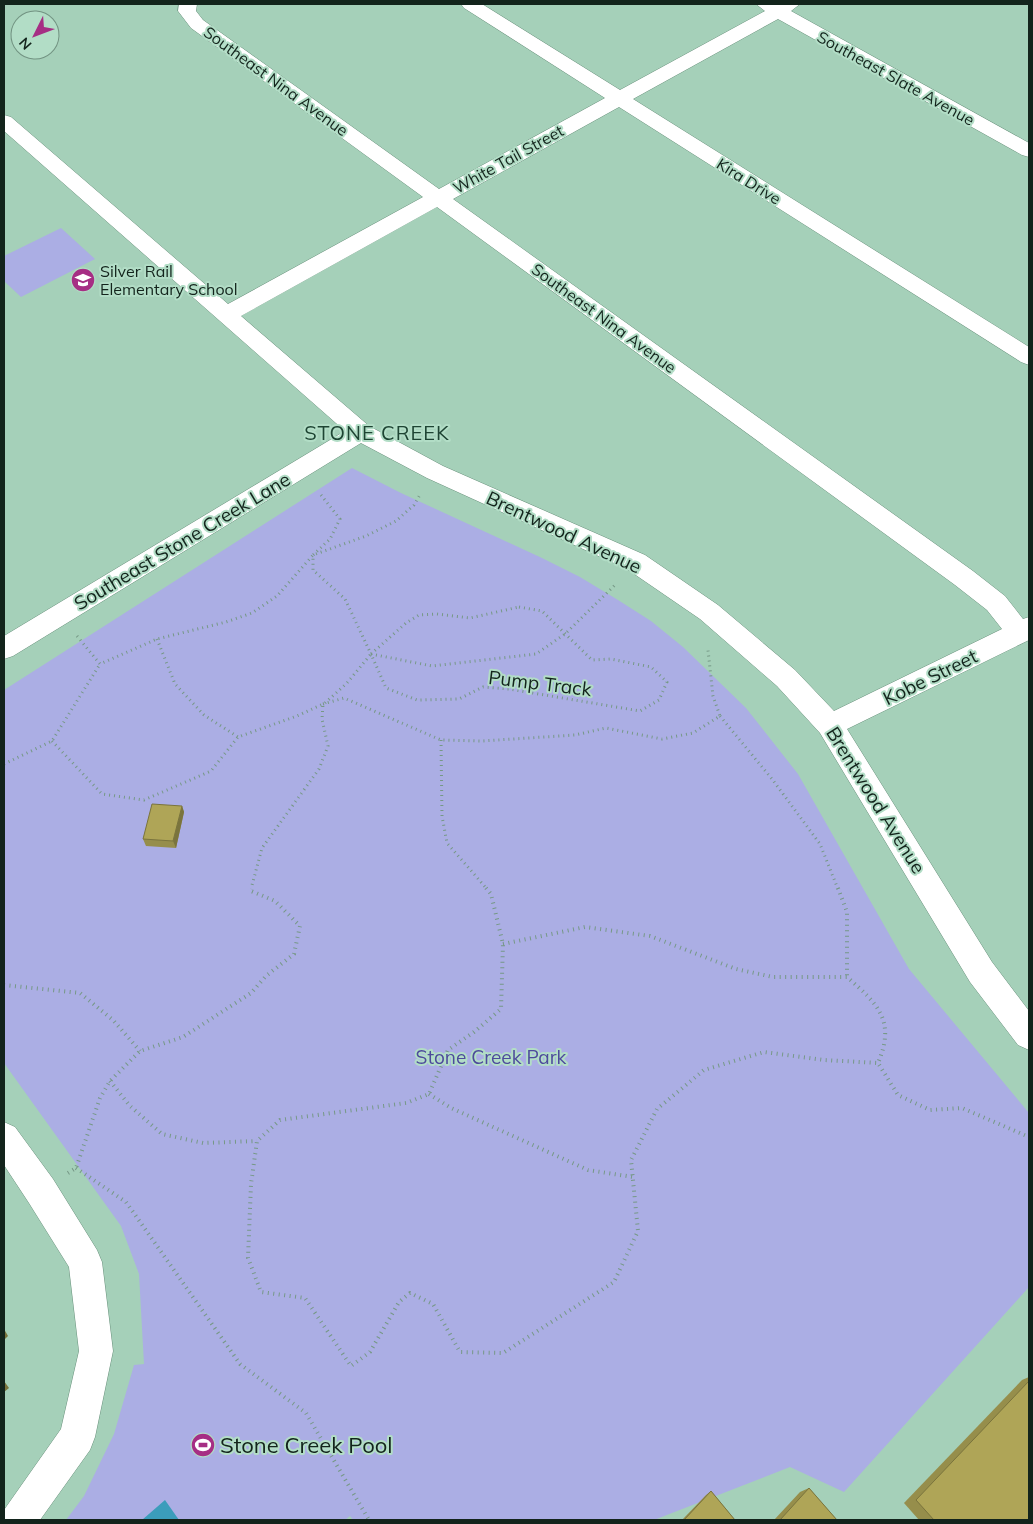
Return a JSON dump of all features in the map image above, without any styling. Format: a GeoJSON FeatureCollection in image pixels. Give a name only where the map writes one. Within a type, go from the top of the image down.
{"type":"FeatureCollection","features":[{"type":"Feature","properties":{"kind":"street","name":"Kira Drive"},"geometry":{"type":"LineString","coordinates":[[470,4],[1029,357]]}},
{"type":"Feature","properties":{"kind":"street","name":"Southeast Nina Avenue"},"geometry":{"type":"LineString","coordinates":[[188,5],[187,11],[197,24],[970,583],[996,603],[1025,630]]}},
{"type":"Feature","properties":{"kind":"street","name":"White Tail Street"},"geometry":{"type":"LineString","coordinates":[[224,315],[618,98],[777,6]]}},
{"type":"Feature","properties":{"kind":"street","name":"Southeast Slate Avenue"},"geometry":{"type":"LineString","coordinates":[[777,6],[1029,151]]}},
{"type":"Feature","properties":{"kind":"street","name":"Brentwood Avenue"},"geometry":{"type":"LineString","coordinates":[[4,121],[224,315],[361,432],[435,472],[636,562],[709,612],[786,678],[830,725],[981,972],[1029,1034]]}},
{"type":"Feature","properties":{"kind":"street","name":"Southeast Stone Creek Lane"},"geometry":{"type":"LineString","coordinates":[[4,650],[361,432]]}},
{"type":"Feature","properties":{"kind":"street","name":"Kobe Street"},"geometry":{"type":"LineString","coordinates":[[830,725],[1025,630]]}},
{"type":"Feature","properties":{"kind":"street"},"geometry":{"type":"LineString","coordinates":[[4,1138],[42,1191],[85,1262],[96,1352],[77,1438],[18,1520]]}},
{"type":"Feature","properties":{"kind":"path"},"geometry":{"type":"LineString","coordinates":[[313,554],[366,536],[396,521],[414,505],[435,472]]}},
{"type":"Feature","properties":{"kind":"path"},"geometry":{"type":"LineString","coordinates":[[4,764],[52,741],[100,664],[157,639],[226,622],[252,613],[277,596],[313,554],[330,539],[340,519],[321,495]]}},
{"type":"Feature","properties":{"kind":"path"},"geometry":{"type":"LineString","coordinates":[[313,554],[313,570],[345,599],[371,654]]}},
{"type":"Feature","properties":{"kind":"path"},"geometry":{"type":"LineString","coordinates":[[371,654],[432,666],[536,654],[565,634],[585,616],[636,562]]}},
{"type":"Feature","properties":{"kind":"path","name":"Pump Track"},"geometry":{"type":"LineString","coordinates":[[519,607],[542,612],[565,634],[592,660],[611,660],[651,667],[668,682],[659,700],[640,711],[536,695],[510,689],[483,687],[459,700],[417,700],[386,688],[371,654],[406,623],[419,615],[437,614],[470,618],[519,607]]}},
{"type":"Feature","properties":{"kind":"path"},"geometry":{"type":"LineString","coordinates":[[59,616],[100,664]]}},
{"type":"Feature","properties":{"kind":"path"},"geometry":{"type":"LineString","coordinates":[[157,639],[175,684],[204,714],[238,738]]}},
{"type":"Feature","properties":{"kind":"path"},"geometry":{"type":"LineString","coordinates":[[708,642],[713,696],[720,716],[772,779],[820,844],[848,912],[847,977]]}},
{"type":"Feature","properties":{"kind":"path"},"geometry":{"type":"LineString","coordinates":[[369,1520],[306,1414],[240,1364],[126,1202],[76,1168],[100,1098],[110,1081],[140,1051],[183,1037],[250,993],[266,976],[294,954],[300,926],[275,901],[251,891],[262,848],[319,770],[328,746],[322,719],[323,704],[347,683],[371,654]]}},
{"type":"Feature","properties":{"kind":"path"},"geometry":{"type":"LineString","coordinates":[[52,741],[102,794],[144,800],[211,771],[238,738],[323,704],[344,698],[442,740],[482,741],[575,735],[606,728],[662,739],[693,733],[720,716]]}},
{"type":"Feature","properties":{"kind":"path"},"geometry":{"type":"LineString","coordinates":[[442,740],[442,816],[448,843],[491,894],[503,944],[501,1009],[474,1032],[448,1050],[429,1094],[406,1103],[280,1120],[257,1141],[251,1184],[248,1258],[261,1292],[305,1298],[351,1366],[370,1352],[399,1302],[410,1293],[433,1304],[460,1352],[502,1353],[614,1282],[638,1231],[631,1160],[656,1109],[704,1070],[764,1052],[824,1060],[878,1063]]}},
{"type":"Feature","properties":{"kind":"path"},"geometry":{"type":"LineString","coordinates":[[503,944],[585,927],[650,936],[736,969],[773,977],[847,977],[870,997],[883,1017],[887,1039],[878,1063]]}},
{"type":"Feature","properties":{"kind":"path"},"geometry":{"type":"LineString","coordinates":[[4,985],[80,993],[113,1020],[140,1051]]}},
{"type":"Feature","properties":{"kind":"path"},"geometry":{"type":"LineString","coordinates":[[878,1063],[898,1095],[930,1110],[962,1108],[1029,1137]]}},
{"type":"Feature","properties":{"kind":"path"},"geometry":{"type":"LineString","coordinates":[[110,1081],[130,1106],[162,1134],[202,1143],[257,1141]]}},
{"type":"Feature","properties":{"kind":"path"},"geometry":{"type":"LineString","coordinates":[[429,1094],[451,1108],[588,1170],[633,1177]]}},
{"type":"Feature","properties":{"kind":"green space"},"geometry":{"type":"Polygon","coordinates":[[[61,228],[95,259],[21,297],[4,281],[4,256],[61,228]]]}},
{"type":"Feature","properties":{"kind":"green space","name":"Stone Creek Park"},"geometry":{"type":"Polygon","coordinates":[[[352,468],[580,577],[651,621],[683,647],[746,708],[798,774],[909,969],[1029,1113],[1029,1287],[844,1492],[790,1467],[654,1520],[353,1520],[350,1516],[345,1520],[66,1520],[84,1496],[114,1434],[134,1365],[144,1364],[139,1274],[121,1226],[4,1063],[4,690],[352,468]]]}},
{"type":"Feature","properties":{"kind":"shaded area"},"geometry":{"type":"Polygon","coordinates":[[[165,1500],[179,1520],[142,1520],[165,1500]]]}},
{"type":"Feature","properties":{"kind":"building"},"geometry":{"type":"Polygon","coordinates":[[[152,804],[182,806],[173,841],[143,839],[152,804]]]}},
{"type":"Feature","properties":{"kind":"building"},"geometry":{"type":"Polygon","coordinates":[[[1029,1381],[1029,1520],[934,1520],[916,1500],[1029,1381]]]}},
{"type":"Feature","properties":{"kind":"building"},"geometry":{"type":"Polygon","coordinates":[[[809,1488],[837,1520],[780,1520],[809,1488]]]}},
{"type":"Feature","properties":{"kind":"building"},"geometry":{"type":"Polygon","coordinates":[[[711,1491],[735,1520],[684,1520],[711,1491]]]}},
{"type":"Feature","properties":{"kind":"place","name":"Silver Rail Elementary School"},"geometry":{"type":"Point","coordinates":[83,280]}},
{"type":"Feature","properties":{"kind":"place","name":"Stone Creek Pool"},"geometry":{"type":"Point","coordinates":[203,1445]}},
{"type":"Feature","properties":{"kind":"district","name":"STONE CREEK"},"geometry":{"type":"Point","coordinates":[377,433]}}]}
